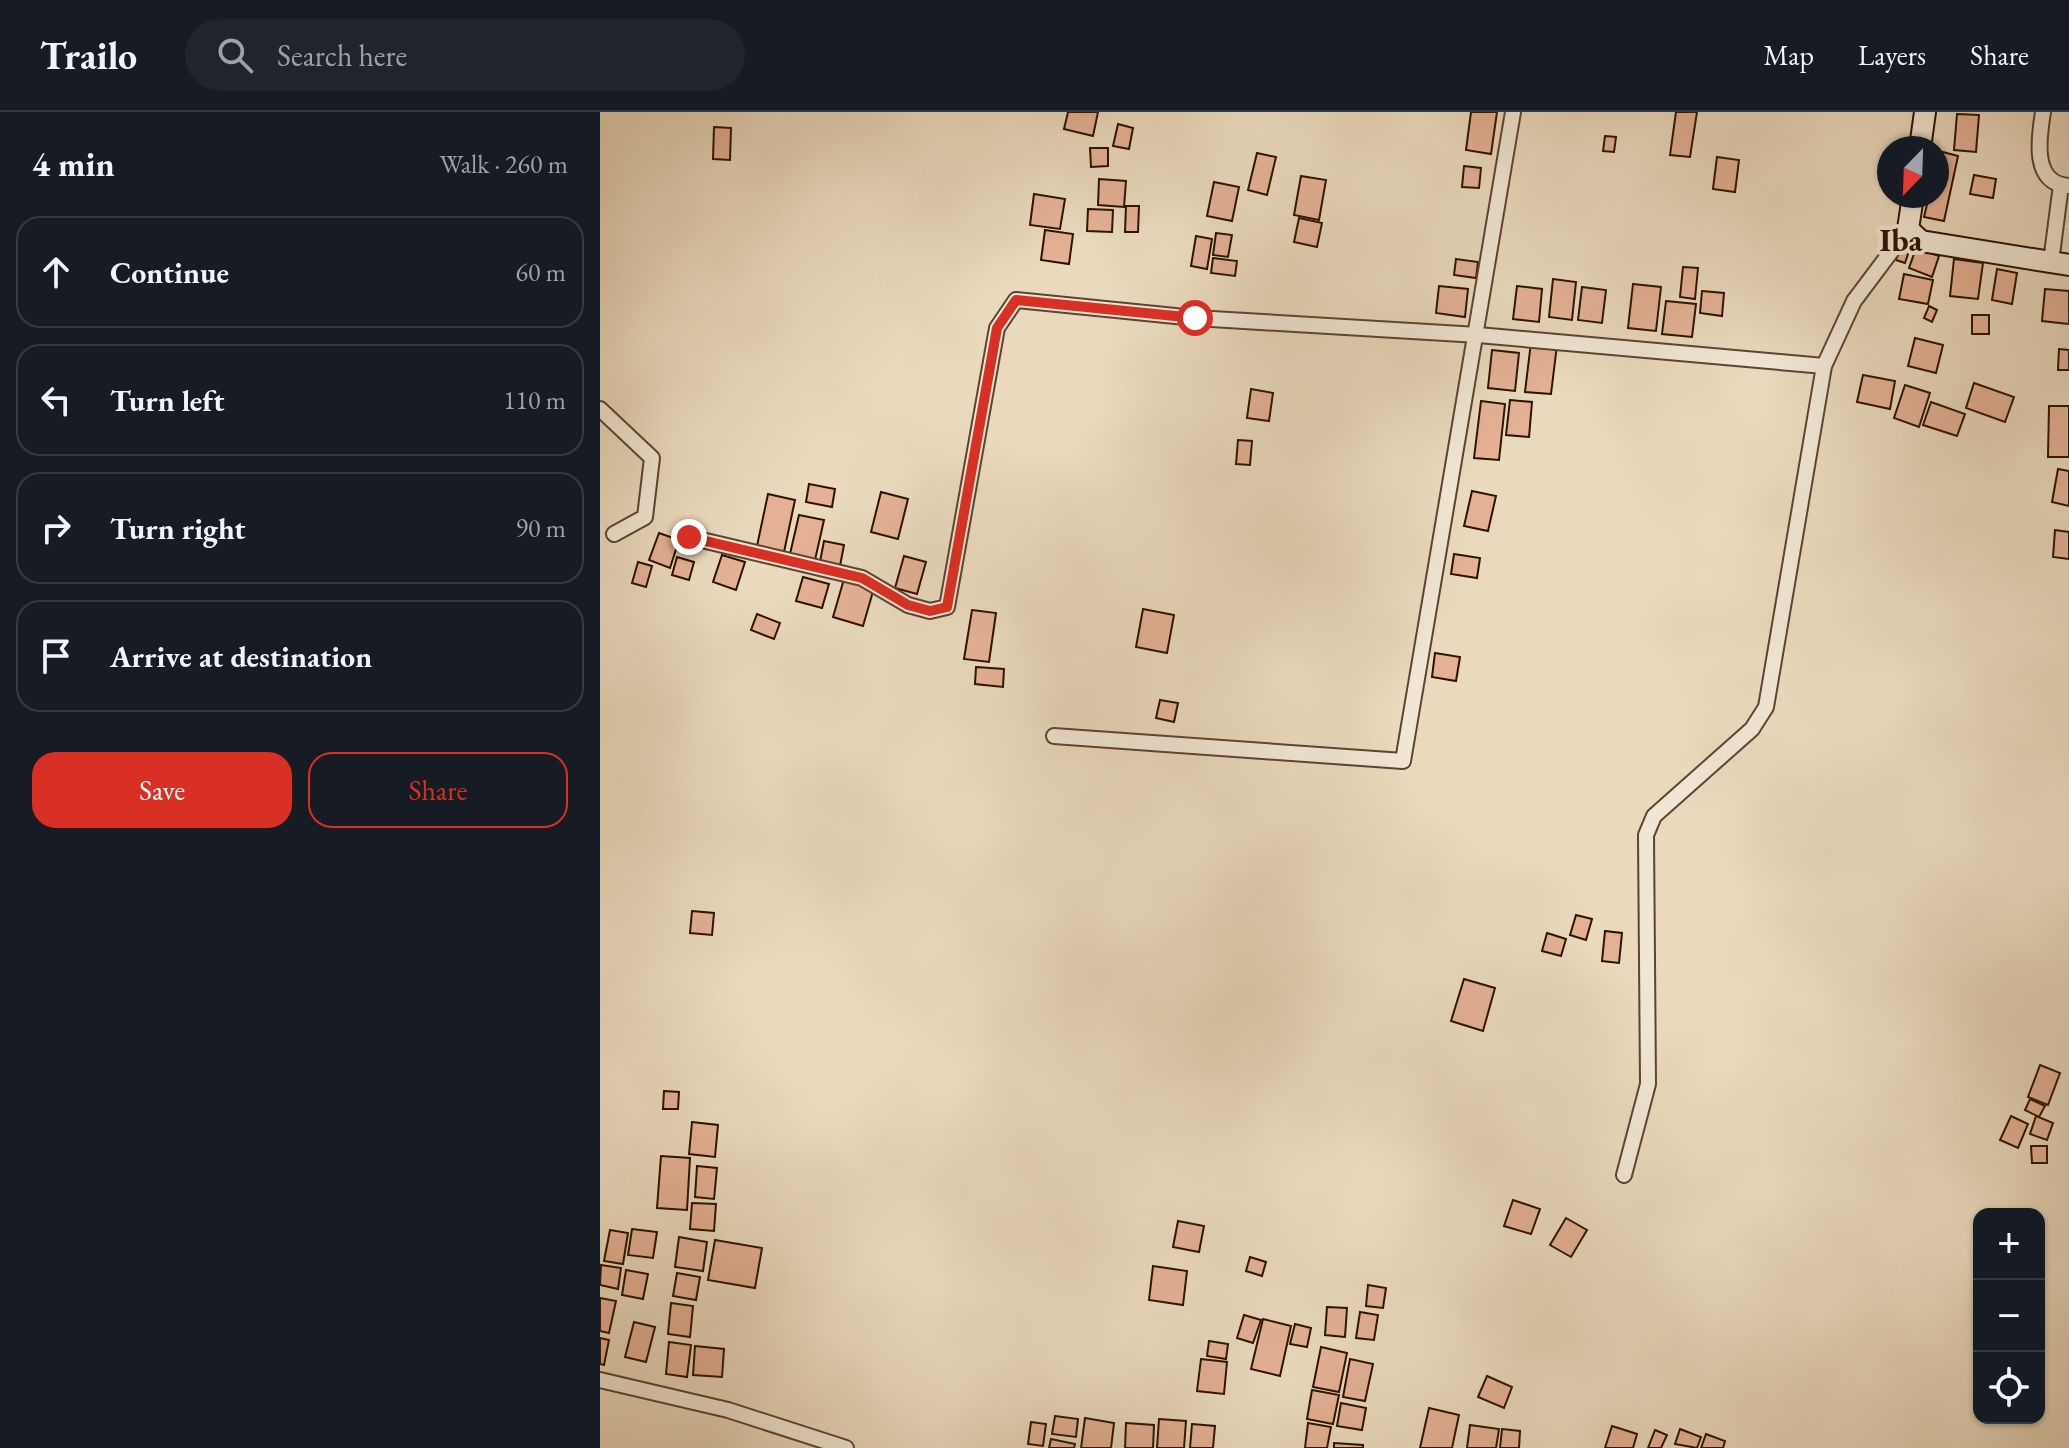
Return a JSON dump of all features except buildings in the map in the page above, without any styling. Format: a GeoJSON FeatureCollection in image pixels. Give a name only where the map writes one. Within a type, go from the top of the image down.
{"type":"FeatureCollection","features":[{"type":"Feature","properties":{"kind":"street"},"geometry":{"type":"LineString","coordinates":[[1054,736],[1403,761],[1478,335],[1513,112]]}},
{"type":"Feature","properties":{"kind":"street"},"geometry":{"type":"LineString","coordinates":[[1922,136],[1925,112]]}},
{"type":"Feature","properties":{"kind":"street"},"geometry":{"type":"LineString","coordinates":[[1908,229],[1921,241],[2060,263],[2065,186],[2045,173],[2037,147],[2043,112]]}},
{"type":"Feature","properties":{"kind":"street"},"geometry":{"type":"LineString","coordinates":[[1624,1175],[1648,1084],[1646,835],[1654,816],[1752,729],[1766,707],[1824,366],[1854,301],[1908,229],[1911,208]]}},
{"type":"Feature","properties":{"kind":"street"},"geometry":{"type":"LineString","coordinates":[[689,537],[862,578],[908,605],[930,611],[947,607],[997,328],[1016,300],[1195,318],[1478,335],[1824,366]]}},
{"type":"Feature","properties":{"kind":"street"},"geometry":{"type":"LineString","coordinates":[[600,409],[652,458],[645,517],[614,534]]}},
{"type":"Feature","properties":{"kind":"street"},"geometry":{"type":"LineString","coordinates":[[600,1380],[728,1410],[846,1448]]}},
{"type":"Feature","properties":{"kind":"district","name":"Iba"},"geometry":{"type":"Point","coordinates":[1901,240]}},
{"type":"Feature","properties":{"kind":"route"},"geometry":{"type":"LineString","coordinates":[[689,537],[862,578],[908,605],[930,611],[947,607],[997,328],[1016,300],[1195,318]]}}]}
